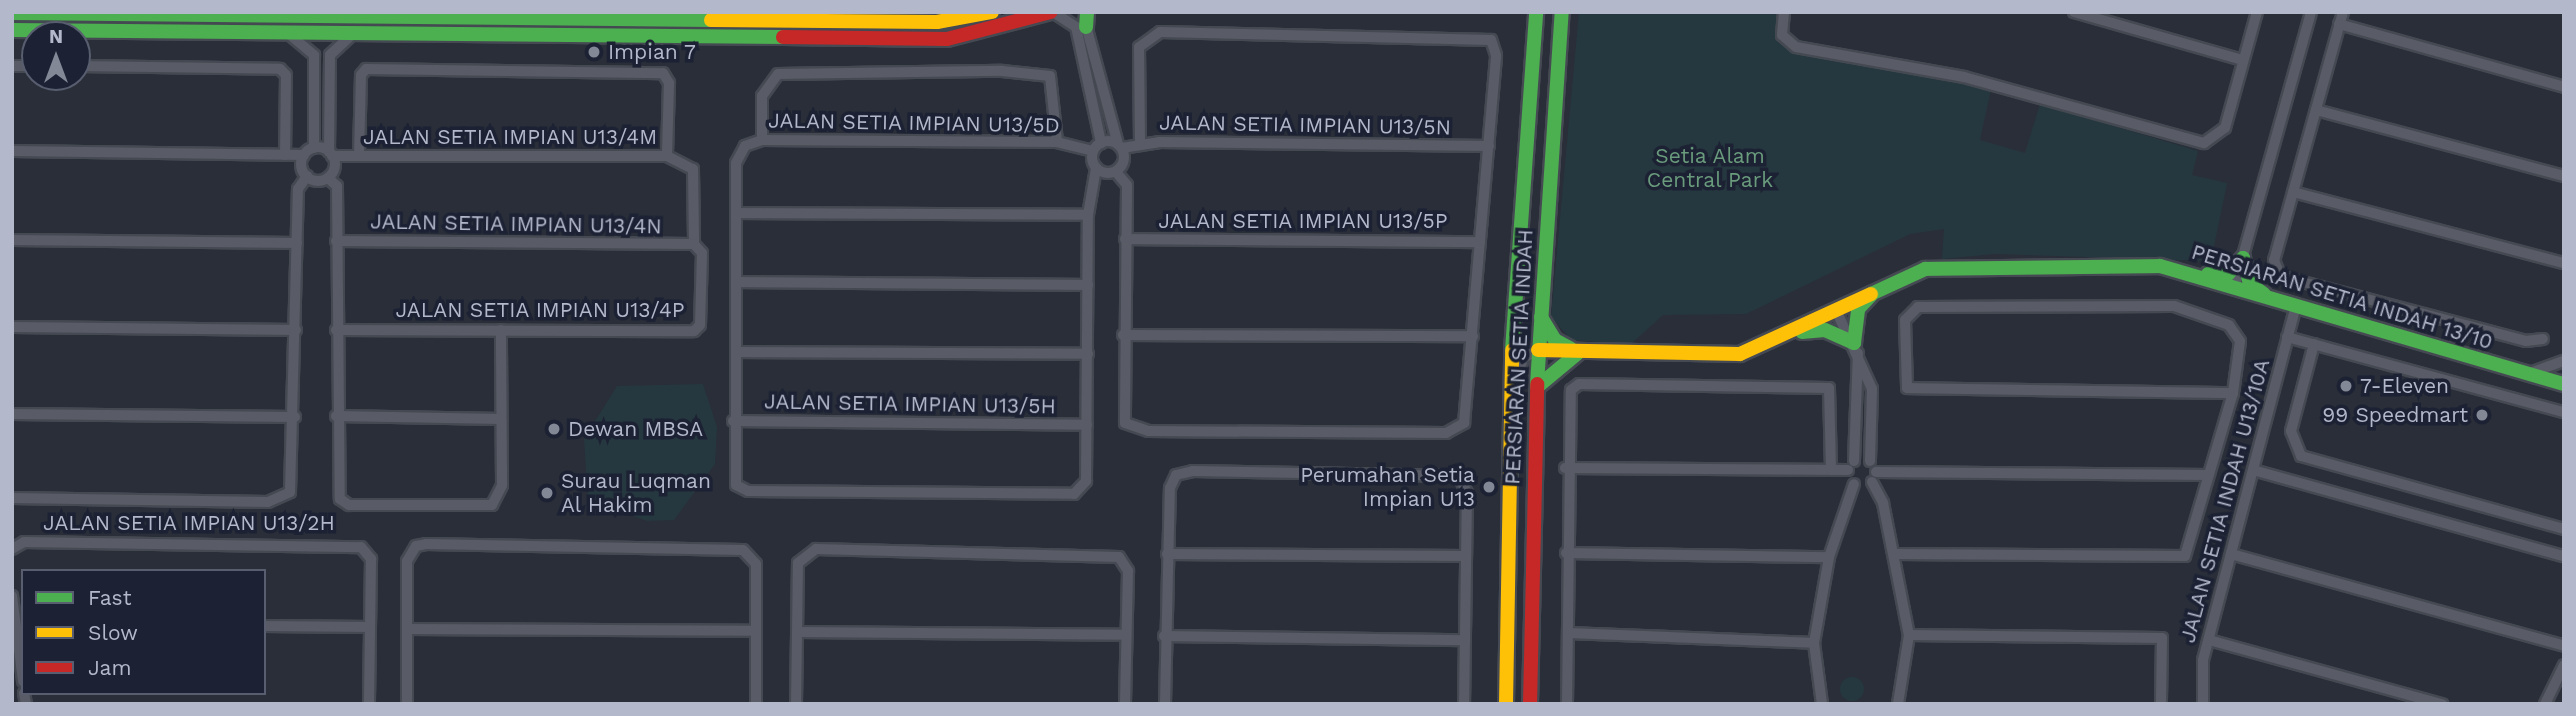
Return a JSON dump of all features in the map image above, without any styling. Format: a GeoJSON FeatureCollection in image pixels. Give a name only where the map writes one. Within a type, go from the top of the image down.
{"type":"FeatureCollection","features":[{"type":"Feature","properties":{"kind":"street"},"geometry":{"type":"LineString","coordinates":[[655,17],[705,12]]}},
{"type":"Feature","properties":{"kind":"street"},"geometry":{"type":"LineString","coordinates":[[773,12],[811,20]]}},
{"type":"Feature","properties":{"kind":"street"},"geometry":{"type":"LineString","coordinates":[[12,30],[898,40],[947,39],[1052,12],[1076,27],[1125,159],[1116,172]]}},
{"type":"Feature","properties":{"kind":"street","name":"PERSIARAN SETIA INDAH"},"geometry":{"type":"LineString","coordinates":[[1506,704],[1508,449],[1536,12]]}},
{"type":"Feature","properties":{"kind":"street","name":"PERSIARAN SETIA INDAH"},"geometry":{"type":"LineString","coordinates":[[1530,704],[1538,350],[1562,12]]}},
{"type":"Feature","properties":{"kind":"street"},"geometry":{"type":"LineString","coordinates":[[1784,12],[1782,35],[1796,47],[1964,77],[2200,142],[2221,136],[2257,12]]}},
{"type":"Feature","properties":{"kind":"street"},"geometry":{"type":"LineString","coordinates":[[2074,12],[2244,60]]}},
{"type":"Feature","properties":{"kind":"street"},"geometry":{"type":"LineString","coordinates":[[2234,288],[2311,12]]}},
{"type":"Feature","properties":{"kind":"street"},"geometry":{"type":"LineString","coordinates":[[2343,12],[2274,260],[2280,276],[2526,341],[2543,340]]}},
{"type":"Feature","properties":{"kind":"street"},"geometry":{"type":"LineString","coordinates":[[12,13],[655,17],[937,22],[991,13]]}},
{"type":"Feature","properties":{"kind":"street"},"geometry":{"type":"LineString","coordinates":[[276,14],[308,32]]}},
{"type":"Feature","properties":{"kind":"street"},"geometry":{"type":"LineString","coordinates":[[1085,17],[1097,147],[1088,215],[1086,481],[1079,491],[1069,496],[748,491],[736,485],[733,421],[736,213],[1088,215]]}},
{"type":"Feature","properties":{"kind":"street"},"geometry":{"type":"LineString","coordinates":[[827,20],[821,29],[876,31],[898,40]]}},
{"type":"Feature","properties":{"kind":"street"},"geometry":{"type":"LineString","coordinates":[[2339,24],[2564,87]]}},
{"type":"Feature","properties":{"kind":"street"},"geometry":{"type":"LineString","coordinates":[[12,498],[282,500],[294,482],[298,189],[307,176],[313,119],[314,55],[284,31]]}},
{"type":"Feature","properties":{"kind":"street"},"geometry":{"type":"LineString","coordinates":[[328,178],[331,154],[328,119],[330,55],[356,32]]}},
{"type":"Feature","properties":{"kind":"street"},"geometry":{"type":"LineString","coordinates":[[1096,168],[1116,172],[1127,185],[1122,411],[1125,424],[1148,431],[1446,433],[1464,423],[1496,55],[1491,40],[1475,35],[1160,32],[1139,47],[1139,142]]}},
{"type":"Feature","properties":{"kind":"street"},"geometry":{"type":"LineString","coordinates":[[91,66],[280,69],[286,75],[285,155]]}},
{"type":"Feature","properties":{"kind":"street"},"geometry":{"type":"LineString","coordinates":[[359,156],[361,75],[366,69],[663,73],[669,83],[667,156]]}},
{"type":"Feature","properties":{"kind":"street"},"geometry":{"type":"LineString","coordinates":[[762,140],[762,96],[778,74],[1026,71],[1045,73],[1056,85],[1057,142]]}},
{"type":"Feature","properties":{"kind":"street"},"geometry":{"type":"LineString","coordinates":[[2316,110],[2564,176]]}},
{"type":"Feature","properties":{"kind":"street"},"geometry":{"type":"LineString","coordinates":[[313,119],[328,119]]}},
{"type":"Feature","properties":{"kind":"street","name":"JALAN SETIA IMPIAN U13/5D"},"geometry":{"type":"LineString","coordinates":[[736,213],[738,153],[762,140],[1057,142],[1097,147],[1120,146]]}},
{"type":"Feature","properties":{"kind":"street","name":"JALAN SETIA IMPIAN U13/5N"},"geometry":{"type":"LineString","coordinates":[[1120,146],[1139,142],[1489,146]]}},
{"type":"Feature","properties":{"kind":"street","name":"JALAN SETIA IMPIAN U13/4M"},"geometry":{"type":"LineString","coordinates":[[12,151],[285,155],[309,152],[359,156],[667,156],[693,169],[694,244]]}},
{"type":"Feature","properties":{"kind":"street"},"geometry":{"type":"LineString","coordinates":[[307,176],[328,178],[337,186],[336,416],[340,499],[349,505],[481,507],[500,497],[501,330]]}},
{"type":"Feature","properties":{"kind":"street"},"geometry":{"type":"LineString","coordinates":[[2293,192],[2564,263]]}},
{"type":"Feature","properties":{"kind":"street","name":"JALAN SETIA IMPIAN U13/5P"},"geometry":{"type":"LineString","coordinates":[[1125,239],[1480,242]]}},
{"type":"Feature","properties":{"kind":"street"},"geometry":{"type":"LineString","coordinates":[[12,240],[297,243]]}},
{"type":"Feature","properties":{"kind":"street","name":"JALAN SETIA IMPIAN U13/4N"},"geometry":{"type":"LineString","coordinates":[[336,241],[694,244]]}},
{"type":"Feature","properties":{"kind":"street","name":"JALAN SETIA IMPIAN U13/4P"},"geometry":{"type":"LineString","coordinates":[[336,330],[694,331],[701,325],[702,253],[694,244]]}},
{"type":"Feature","properties":{"kind":"street"},"geometry":{"type":"LineString","coordinates":[[2189,271],[2228,274],[2242,258]]}},
{"type":"Feature","properties":{"kind":"street"},"geometry":{"type":"LineString","coordinates":[[2242,258],[2250,284],[2290,308]]}},
{"type":"Feature","properties":{"kind":"street","name":"PERSIARAN SETIA INDAH 13/10"},"geometry":{"type":"LineString","coordinates":[[1538,350],[1740,355],[1790,334],[1881,285],[1925,269],[2189,271],[2290,308],[2564,384]]}},
{"type":"Feature","properties":{"kind":"street"},"geometry":{"type":"LineString","coordinates":[[736,282],[1088,285]]}},
{"type":"Feature","properties":{"kind":"street"},"geometry":{"type":"LineString","coordinates":[[1822,704],[1814,643],[1829,557],[1854,484],[1851,466],[1858,309],[1881,285]]}},
{"type":"Feature","properties":{"kind":"street"},"geometry":{"type":"LineString","coordinates":[[1895,554],[2185,556],[2233,393],[2239,341],[2234,329],[2174,306],[1925,305],[1905,320],[1905,385],[2233,393]]}},
{"type":"Feature","properties":{"kind":"street","name":"JALAN SETIA INDAH U13/10A"},"geometry":{"type":"LineString","coordinates":[[2203,704],[2209,639],[2287,337],[2290,308]]}},
{"type":"Feature","properties":{"kind":"street"},"geometry":{"type":"LineString","coordinates":[[1836,310],[1856,348],[1872,389],[1870,461],[1895,554],[1909,635],[1898,704]]}},
{"type":"Feature","properties":{"kind":"street"},"geometry":{"type":"LineString","coordinates":[[1537,387],[1579,352],[1555,340],[1541,317]]}},
{"type":"Feature","properties":{"kind":"street"},"geometry":{"type":"LineString","coordinates":[[12,327],[296,330]]}},
{"type":"Feature","properties":{"kind":"street"},"geometry":{"type":"LineString","coordinates":[[1790,334],[1825,330],[1856,348]]}},
{"type":"Feature","properties":{"kind":"street"},"geometry":{"type":"LineString","coordinates":[[1123,335],[1473,336]]}},
{"type":"Feature","properties":{"kind":"street"},"geometry":{"type":"LineString","coordinates":[[2287,337],[2564,412]]}},
{"type":"Feature","properties":{"kind":"street"},"geometry":{"type":"LineString","coordinates":[[2314,344],[2291,431],[2301,456],[2563,530]]}},
{"type":"Feature","properties":{"kind":"street"},"geometry":{"type":"LineString","coordinates":[[1508,449],[1516,433],[1518,369],[1538,350]]}},
{"type":"Feature","properties":{"kind":"street"},"geometry":{"type":"LineString","coordinates":[[736,352],[1088,354]]}},
{"type":"Feature","properties":{"kind":"street"},"geometry":{"type":"LineString","coordinates":[[2523,373],[2547,372],[2564,361]]}},
{"type":"Feature","properties":{"kind":"street"},"geometry":{"type":"LineString","coordinates":[[1566,704],[1568,633],[1565,468],[1571,390],[1580,384],[1829,388],[1831,470]]}},
{"type":"Feature","properties":{"kind":"street"},"geometry":{"type":"LineString","coordinates":[[12,414],[295,417]]}},
{"type":"Feature","properties":{"kind":"street"},"geometry":{"type":"LineString","coordinates":[[336,416],[501,419]]}},
{"type":"Feature","properties":{"kind":"street","name":"JALAN SETIA IMPIAN U13/5H"},"geometry":{"type":"LineString","coordinates":[[733,421],[1087,425]]}},
{"type":"Feature","properties":{"kind":"street"},"geometry":{"type":"LineString","coordinates":[[1565,468],[1831,470],[1870,461]]}},
{"type":"Feature","properties":{"kind":"street"},"geometry":{"type":"LineString","coordinates":[[2253,470],[2564,555]]}},
{"type":"Feature","properties":{"kind":"street"},"geometry":{"type":"LineString","coordinates":[[1165,704],[1164,636],[1170,488],[1176,475],[1451,473],[1467,493],[1464,704]]}},
{"type":"Feature","properties":{"kind":"street"},"geometry":{"type":"LineString","coordinates":[[1854,484],[1874,477],[2208,475]]}},
{"type":"Feature","properties":{"kind":"street","name":"JALAN SETIA IMPIAN U13/2H"},"geometry":{"type":"LineString","coordinates":[[12,549],[24,542],[342,543],[367,551],[370,627]]}},
{"type":"Feature","properties":{"kind":"street"},"geometry":{"type":"LineString","coordinates":[[407,704],[411,550],[426,544],[743,550],[756,564],[756,704]]}},
{"type":"Feature","properties":{"kind":"street"},"geometry":{"type":"LineString","coordinates":[[796,704],[798,563],[804,553],[1114,554],[1128,572],[1125,704]]}},
{"type":"Feature","properties":{"kind":"street"},"geometry":{"type":"LineString","coordinates":[[1566,553],[1829,557]]}},
{"type":"Feature","properties":{"kind":"street"},"geometry":{"type":"LineString","coordinates":[[1167,554],[1466,556]]}},
{"type":"Feature","properties":{"kind":"street"},"geometry":{"type":"LineString","coordinates":[[2231,554],[2564,646]]}},
{"type":"Feature","properties":{"kind":"street"},"geometry":{"type":"LineString","coordinates":[[12,596],[19,624],[21,652]]}},
{"type":"Feature","properties":{"kind":"street"},"geometry":{"type":"LineString","coordinates":[[266,626],[370,627],[369,704]]}},
{"type":"Feature","properties":{"kind":"street"},"geometry":{"type":"LineString","coordinates":[[407,629],[755,631]]}},
{"type":"Feature","properties":{"kind":"street"},"geometry":{"type":"LineString","coordinates":[[797,632],[1126,635]]}},
{"type":"Feature","properties":{"kind":"street"},"geometry":{"type":"LineString","coordinates":[[1568,633],[1814,643]]}},
{"type":"Feature","properties":{"kind":"street"},"geometry":{"type":"LineString","coordinates":[[1909,635],[2162,638],[2161,704]]}},
{"type":"Feature","properties":{"kind":"street"},"geometry":{"type":"LineString","coordinates":[[1164,636],[1465,639]]}},
{"type":"Feature","properties":{"kind":"street"},"geometry":{"type":"LineString","coordinates":[[2209,639],[2442,704]]}},
{"type":"Feature","properties":{"kind":"street"},"geometry":{"type":"LineString","coordinates":[[2545,704],[2564,666]]}},
{"type":"Feature","properties":{"kind":"green space","name":"Setia Alam Central Park"},"geometry":{"type":"Polygon","coordinates":[[[1579,12],[1782,12],[1785,44],[1992,85],[1980,140],[2025,153],[2040,104],[2198,151],[2192,175],[2227,183],[2211,261],[1994,254],[1942,259],[1944,229],[1910,234],[1746,314],[1663,315],[1631,344],[1571,340],[1551,317],[1579,12]]]}},
{"type":"Feature","properties":{"kind":"green space"},"geometry":{"type":"Polygon","coordinates":[[[703,384],[717,427],[715,464],[674,520],[647,521],[588,499],[584,439],[617,386],[703,384]]]}},
{"type":"Feature","properties":{"kind":"green space"},"geometry":{"type":"Polygon","coordinates":[[[1852,677],[1860,681],[1864,689],[1860,697],[1852,701],[1844,697],[1840,689],[1844,681],[1852,677]]]}},
{"type":"Feature","properties":{"kind":"traffic: fast"},"geometry":{"type":"LineString","coordinates":[[1086,27],[1087,12]]}},
{"type":"Feature","properties":{"kind":"traffic: fast"},"geometry":{"type":"LineString","coordinates":[[1512,350],[1536,12]]}},
{"type":"Feature","properties":{"kind":"traffic: fast"},"geometry":{"type":"LineString","coordinates":[[1537,384],[1562,12]]}},
{"type":"Feature","properties":{"kind":"traffic: fast"},"geometry":{"type":"LineString","coordinates":[[12,13],[711,20]]}},
{"type":"Feature","properties":{"kind":"traffic: fast"},"geometry":{"type":"LineString","coordinates":[[12,30],[783,37]]}},
{"type":"Feature","properties":{"kind":"traffic: fast"},"geometry":{"type":"LineString","coordinates":[[2243,258],[2250,284],[2264,294]]}},
{"type":"Feature","properties":{"kind":"traffic: fast"},"geometry":{"type":"LineString","coordinates":[[2208,274],[2228,274],[2243,258]]}},
{"type":"Feature","properties":{"kind":"traffic: fast"},"geometry":{"type":"LineString","coordinates":[[1871,294],[1925,269],[2160,266],[2564,384]]}},
{"type":"Feature","properties":{"kind":"traffic: fast"},"geometry":{"type":"LineString","coordinates":[[1802,332],[1825,330],[1854,343],[1858,309],[1871,295]]}},
{"type":"Feature","properties":{"kind":"traffic: fast"},"geometry":{"type":"LineString","coordinates":[[1541,317],[1555,340],[1571,349]]}},
{"type":"Feature","properties":{"kind":"traffic: fast"},"geometry":{"type":"LineString","coordinates":[[1537,387],[1578,353]]}},
{"type":"Feature","properties":{"kind":"traffic: slow"},"geometry":{"type":"LineString","coordinates":[[711,20],[937,22],[992,12]]}},
{"type":"Feature","properties":{"kind":"traffic: slow"},"geometry":{"type":"LineString","coordinates":[[1538,350],[1740,354],[1871,294]]}},
{"type":"Feature","properties":{"kind":"traffic: slow"},"geometry":{"type":"LineString","coordinates":[[1506,704],[1512,350]]}},
{"type":"Feature","properties":{"kind":"traffic: jam"},"geometry":{"type":"LineString","coordinates":[[783,37],[947,39],[1051,12]]}},
{"type":"Feature","properties":{"kind":"traffic: jam"},"geometry":{"type":"LineString","coordinates":[[1530,704],[1537,384]]}},
{"type":"Feature","properties":{"kind":"place","name":"Impian 7"},"geometry":{"type":"Point","coordinates":[594,52]}},
{"type":"Feature","properties":{"kind":"place","name":"7-Eleven"},"geometry":{"type":"Point","coordinates":[2346,386]}},
{"type":"Feature","properties":{"kind":"place","name":"99 Speedmart"},"geometry":{"type":"Point","coordinates":[2482,415]}},
{"type":"Feature","properties":{"kind":"place","name":"Dewan MBSA"},"geometry":{"type":"Point","coordinates":[554,429]}},
{"type":"Feature","properties":{"kind":"place","name":"Perumahan Setia Impian U13"},"geometry":{"type":"Point","coordinates":[1489,487]}},
{"type":"Feature","properties":{"kind":"place","name":"Surau Luqman Al Hakim"},"geometry":{"type":"Point","coordinates":[547,493]}}]}
